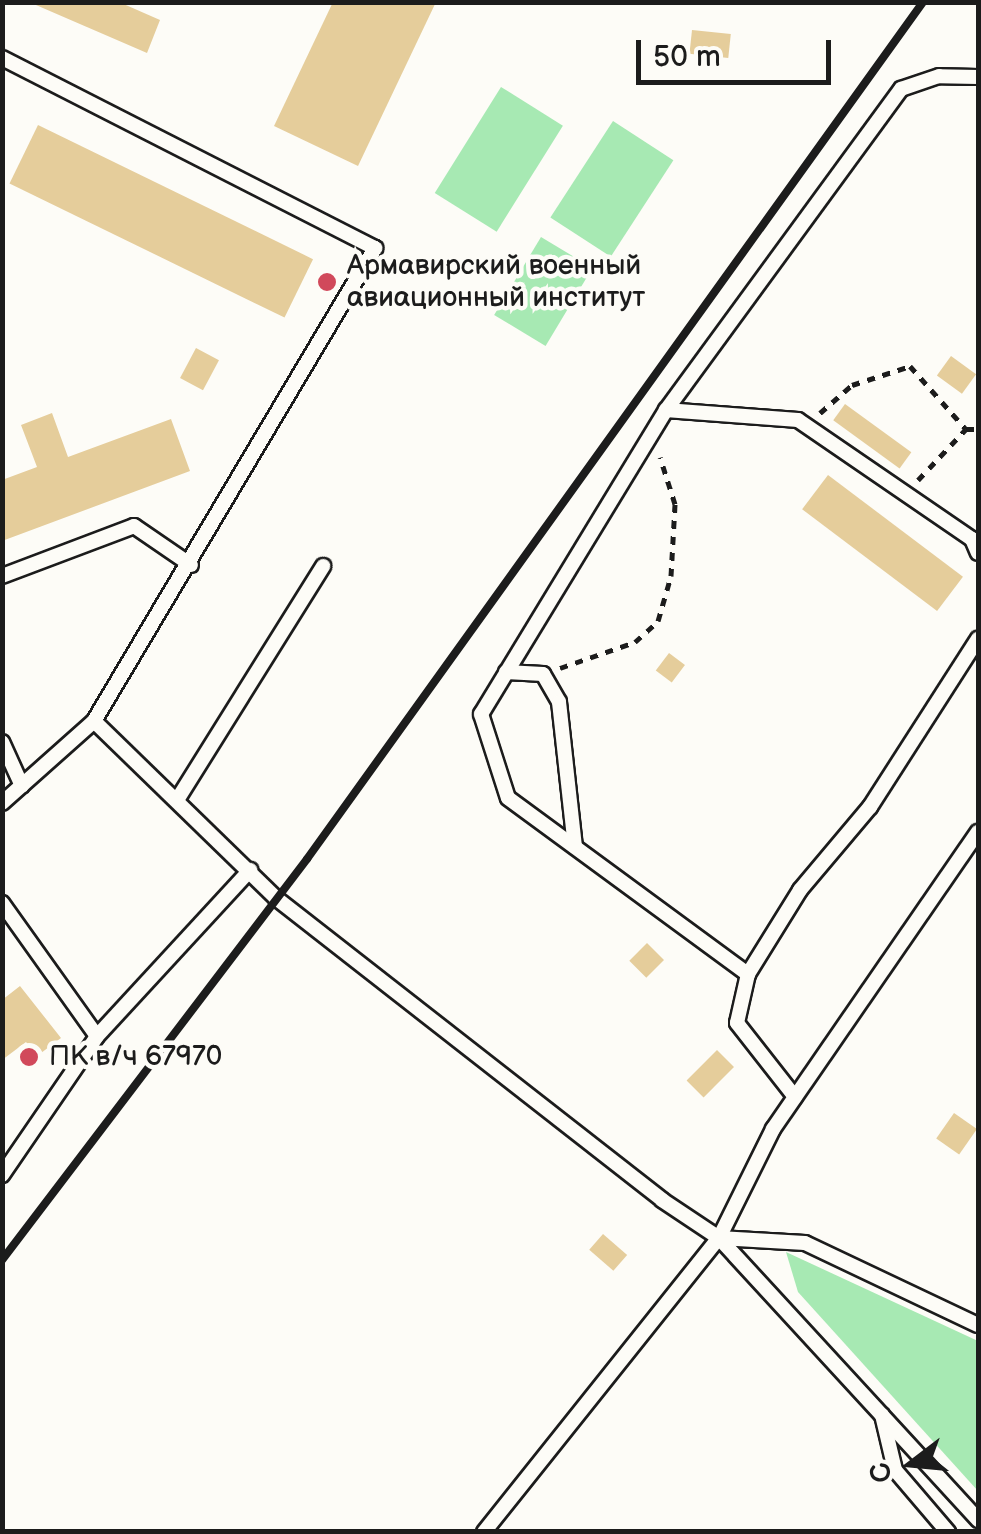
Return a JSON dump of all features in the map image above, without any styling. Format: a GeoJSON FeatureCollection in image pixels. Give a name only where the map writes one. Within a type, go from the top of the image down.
{"type":"FeatureCollection","features":[{"type":"Feature","properties":{"kind":"lane"},"geometry":{"type":"LineString","coordinates":[[2,58],[375,248],[94,721],[2,803]]}},
{"type":"Feature","properties":{"kind":"lane"},"geometry":{"type":"LineString","coordinates":[[748,974],[508,798],[481,714],[666,410],[902,90],[939,76],[978,77]]}},
{"type":"Feature","properties":{"kind":"lane"},"geometry":{"type":"LineString","coordinates":[[666,410],[806,425],[976,542]]}},
{"type":"Feature","properties":{"kind":"lane"},"geometry":{"type":"LineString","coordinates":[[2,576],[134,526],[190,565]]}},
{"type":"Feature","properties":{"kind":"lane"},"geometry":{"type":"LineString","coordinates":[[177,800],[322,566]]}},
{"type":"Feature","properties":{"kind":"lane"},"geometry":{"type":"LineString","coordinates":[[795,1096],[736,1023],[748,974],[800,890],[870,807],[978,640]]}},
{"type":"Feature","properties":{"kind":"lane"},"geometry":{"type":"LineString","coordinates":[[506,672],[543,674],[559,702],[574,846]]}},
{"type":"Feature","properties":{"kind":"lane"},"geometry":{"type":"LineString","coordinates":[[94,721],[322,935],[719,1238],[978,1520]]}},
{"type":"Feature","properties":{"kind":"lane"},"geometry":{"type":"LineString","coordinates":[[2,742],[22,786]]}},
{"type":"Feature","properties":{"kind":"lane"},"geometry":{"type":"LineString","coordinates":[[484,1532],[719,1238],[795,1096],[978,832]]}},
{"type":"Feature","properties":{"kind":"lane"},"geometry":{"type":"LineString","coordinates":[[2,1175],[97,1036],[250,870]]}},
{"type":"Feature","properties":{"kind":"lane"},"geometry":{"type":"LineString","coordinates":[[2,902],[97,1036]]}},
{"type":"Feature","properties":{"kind":"lane"},"geometry":{"type":"LineString","coordinates":[[719,1238],[805,1243],[978,1324]]}},
{"type":"Feature","properties":{"kind":"lane"},"geometry":{"type":"LineString","coordinates":[[880,1410],[895,1470],[948,1532]]}},
{"type":"Feature","properties":{"kind":"path"},"geometry":{"type":"LineString","coordinates":[[806,425],[852,385],[910,366],[966,429]]}},
{"type":"Feature","properties":{"kind":"path"},"geometry":{"type":"LineString","coordinates":[[905,493],[966,429],[978,429]]}},
{"type":"Feature","properties":{"kind":"path"},"geometry":{"type":"LineString","coordinates":[[543,674],[634,642],[658,621],[672,576],[675,504],[652,433]]}},
{"type":"Feature","properties":{"kind":"green space"},"geometry":{"type":"Polygon","coordinates":[[[501,87],[563,126],[497,232],[435,193],[501,87]]]}},
{"type":"Feature","properties":{"kind":"green space"},"geometry":{"type":"Polygon","coordinates":[[[613,121],[673,160],[611,257],[550,217],[613,121]]]}},
{"type":"Feature","properties":{"kind":"green space"},"geometry":{"type":"Polygon","coordinates":[[[541,237],[592,268],[546,346],[494,315],[541,237]]]}},
{"type":"Feature","properties":{"kind":"green space"},"geometry":{"type":"Polygon","coordinates":[[[786,1252],[978,1341],[978,1491],[798,1292],[786,1252]]]}},
{"type":"Feature","properties":{"kind":"building"},"geometry":{"type":"Polygon","coordinates":[[[29,2],[119,2],[160,20],[147,53],[29,2]]]}},
{"type":"Feature","properties":{"kind":"building"},"geometry":{"type":"Polygon","coordinates":[[[333,2],[436,2],[358,166],[274,126],[333,2]]]}},
{"type":"Feature","properties":{"kind":"building"},"geometry":{"type":"Polygon","coordinates":[[[692,30],[731,34],[728,58],[689,54],[692,30]]]}},
{"type":"Feature","properties":{"kind":"building"},"geometry":{"type":"Polygon","coordinates":[[[38,125],[313,259],[285,318],[10,183],[38,125]]]}},
{"type":"Feature","properties":{"kind":"building"},"geometry":{"type":"Polygon","coordinates":[[[196,348],[219,360],[203,390],[180,378],[196,348]]]}},
{"type":"Feature","properties":{"kind":"building"},"geometry":{"type":"Polygon","coordinates":[[[951,356],[976,374],[962,394],[937,375],[951,356]]]}},
{"type":"Feature","properties":{"kind":"building"},"geometry":{"type":"Polygon","coordinates":[[[845,404],[911,452],[900,468],[833,420],[845,404]]]}},
{"type":"Feature","properties":{"kind":"building"},"geometry":{"type":"Polygon","coordinates":[[[52,413],[68,457],[171,419],[190,471],[2,541],[2,480],[37,467],[21,425],[52,413]]]}},
{"type":"Feature","properties":{"kind":"building"},"geometry":{"type":"Polygon","coordinates":[[[828,475],[963,577],[937,611],[802,509],[828,475]]]}},
{"type":"Feature","properties":{"kind":"building"},"geometry":{"type":"Polygon","coordinates":[[[669,653],[685,665],[672,683],[656,671],[669,653]]]}},
{"type":"Feature","properties":{"kind":"building"},"geometry":{"type":"Polygon","coordinates":[[[647,943],[664,960],[646,978],[629,961],[647,943]]]}},
{"type":"Feature","properties":{"kind":"building"},"geometry":{"type":"Polygon","coordinates":[[[20,986],[61,1038],[37,1056],[26,1042],[2,1060],[2,1000],[20,986]]]}},
{"type":"Feature","properties":{"kind":"building"},"geometry":{"type":"Polygon","coordinates":[[[717,1050],[734,1067],[704,1097],[687,1080],[717,1050]]]}},
{"type":"Feature","properties":{"kind":"building"},"geometry":{"type":"Polygon","coordinates":[[[954,1113],[977,1129],[959,1154],[936,1138],[954,1113]]]}},
{"type":"Feature","properties":{"kind":"building"},"geometry":{"type":"Polygon","coordinates":[[[603,1234],[627,1255],[613,1271],[589,1250],[603,1234]]]}},
{"type":"Feature","properties":{"kind":"railway"},"geometry":{"type":"LineString","coordinates":[[2,1260],[307,859],[923,2]]}},
{"type":"Feature","properties":{"kind":"place","name":"Армавирский военный авиационный институт"},"geometry":{"type":"Point","coordinates":[327,282]}},
{"type":"Feature","properties":{"kind":"place","name":"ПК в/ч 67970"},"geometry":{"type":"Point","coordinates":[29,1057]}}]}
